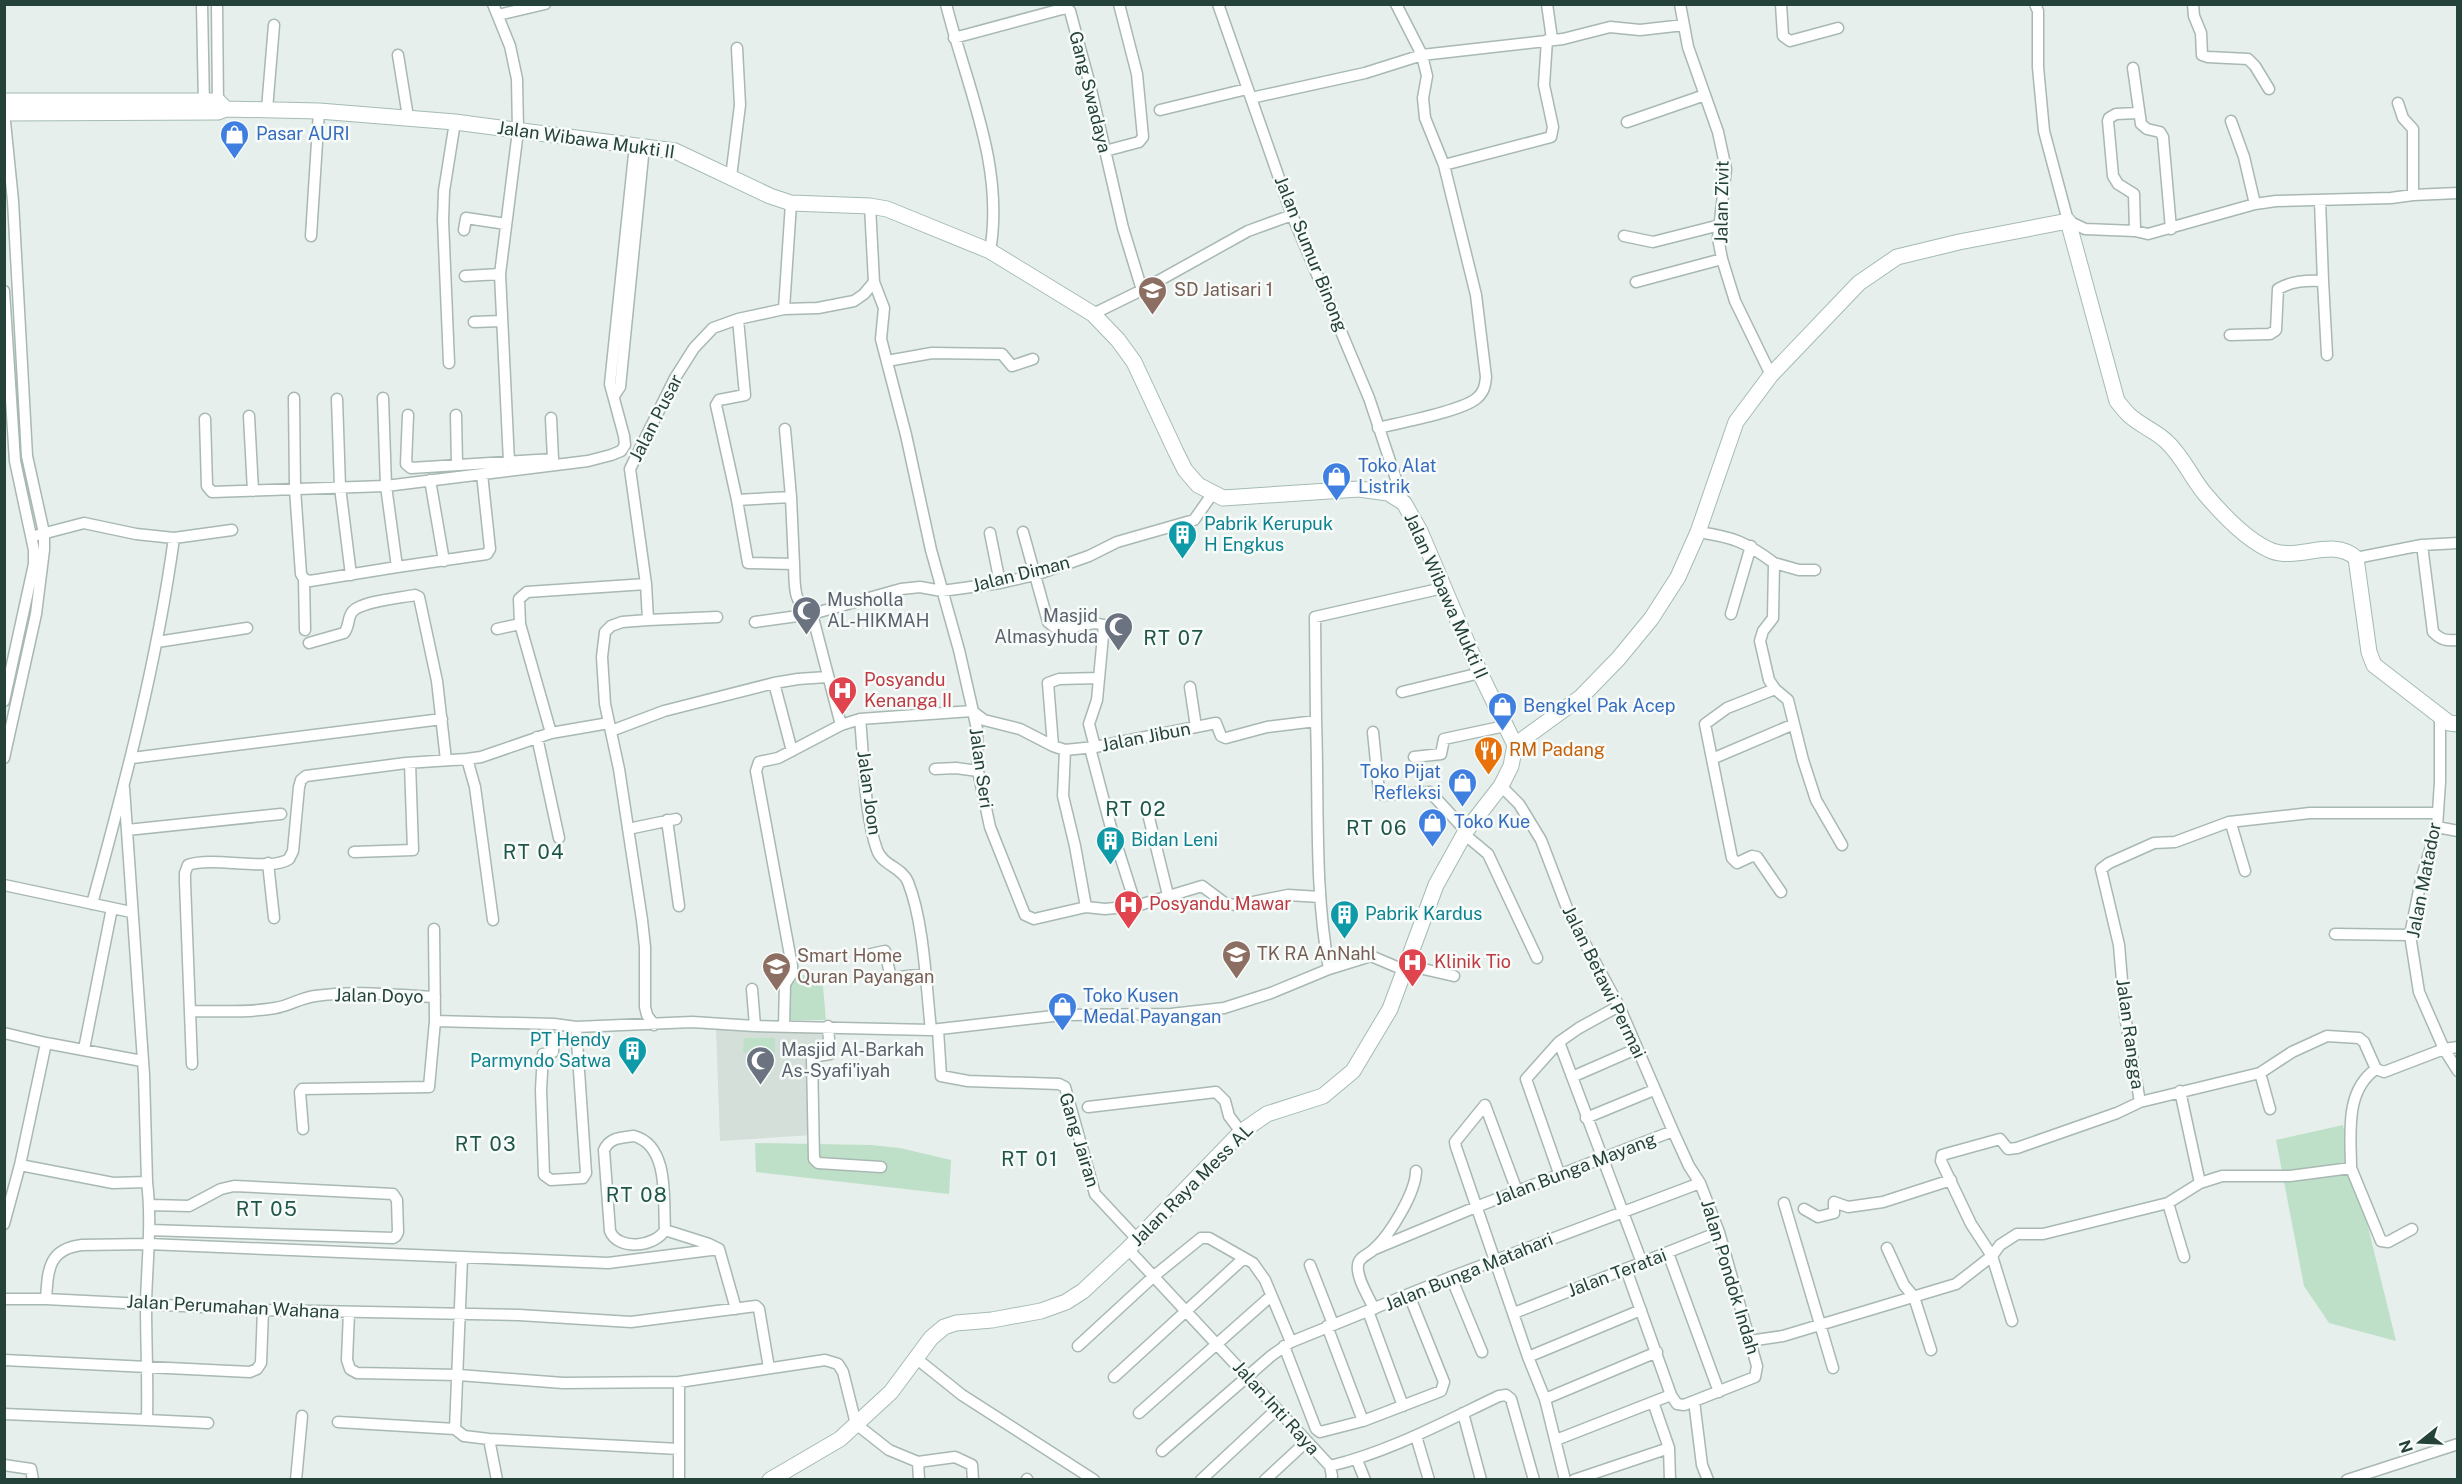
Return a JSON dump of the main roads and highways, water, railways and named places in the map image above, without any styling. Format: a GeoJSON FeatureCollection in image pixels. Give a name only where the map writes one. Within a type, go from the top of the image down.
{"type":"FeatureCollection","features":[{"type":"Feature","properties":{"kind":"main road","name":"Jalan Wibawa Mukti II"},"geometry":{"type":"LineString","coordinates":[[4,101],[319,111],[408,117],[675,151],[770,196],[791,203],[870,206],[887,209],[990,251],[1093,314],[1118,340],[1134,362],[1185,470],[1198,485],[1223,498],[1359,489],[1388,493],[1404,503],[1420,531],[1480,673],[1515,745]]}},
{"type":"Feature","properties":{"kind":"main road","name":"Jalan Wibawa Mukti II"},"geometry":{"type":"LineString","coordinates":[[5,112],[214,107]]}},
{"type":"Feature","properties":{"kind":"main road"},"geometry":{"type":"LineString","coordinates":[[1515,745],[1581,697],[1618,659],[1651,619],[1678,577],[1698,532],[1736,422],[1771,375],[1859,283],[1897,256],[2068,221],[2117,401],[2129,415],[2165,440],[2181,457],[2204,493],[2245,533],[2270,550],[2286,555],[2339,549],[2350,552],[2356,558],[2369,652],[2374,665],[2449,723],[2457,724]]}},
{"type":"Feature","properties":{"kind":"main road","name":"Jalan Raya Mess AL"},"geometry":{"type":"LineString","coordinates":[[770,1479],[840,1439],[891,1392],[931,1338],[944,1328],[956,1323],[992,1320],[1041,1311],[1066,1302],[1083,1291],[1241,1132],[1267,1114],[1323,1096],[1353,1071],[1390,1009],[1436,885],[1465,832],[1501,786],[1511,765],[1515,745]]}},
{"type":"Feature","properties":{"kind":"place","name":"Pasar AURI"},"geometry":{"type":"Point","coordinates":[235,160]}},
{"type":"Feature","properties":{"kind":"place","name":"SD Jatisari 1"},"geometry":{"type":"Point","coordinates":[1153,316]}},
{"type":"Feature","properties":{"kind":"place","name":"Toko Alat Listrik"},"geometry":{"type":"Point","coordinates":[1337,502]}},
{"type":"Feature","properties":{"kind":"place","name":"Pabrik Kerupuk H Engkus"},"geometry":{"type":"Point","coordinates":[1183,560]}},
{"type":"Feature","properties":{"kind":"place","name":"Musholla AL-HIKMAH"},"geometry":{"type":"Point","coordinates":[806,636]}},
{"type":"Feature","properties":{"kind":"place","name":"Masjid Almasyhuda"},"geometry":{"type":"Point","coordinates":[1119,652]}},
{"type":"Feature","properties":{"kind":"place","name":"Posyandu Kenanga II"},"geometry":{"type":"Point","coordinates":[843,716]}},
{"type":"Feature","properties":{"kind":"place","name":"Bengkel Pak Acep"},"geometry":{"type":"Point","coordinates":[1502,732]}},
{"type":"Feature","properties":{"kind":"place","name":"RM Padang"},"geometry":{"type":"Point","coordinates":[1488,776]}},
{"type":"Feature","properties":{"kind":"place","name":"Toko Pijat Refleksi"},"geometry":{"type":"Point","coordinates":[1462,808]}},
{"type":"Feature","properties":{"kind":"place","name":"Toko Kue"},"geometry":{"type":"Point","coordinates":[1433,848]}},
{"type":"Feature","properties":{"kind":"place","name":"Bidan Leni"},"geometry":{"type":"Point","coordinates":[1110,866]}},
{"type":"Feature","properties":{"kind":"place","name":"Posyandu Mawar"},"geometry":{"type":"Point","coordinates":[1128,930]}},
{"type":"Feature","properties":{"kind":"place","name":"Pabrik Kardus"},"geometry":{"type":"Point","coordinates":[1344,940]}},
{"type":"Feature","properties":{"kind":"place","name":"TK RA AnNahl"},"geometry":{"type":"Point","coordinates":[1236,980]}},
{"type":"Feature","properties":{"kind":"place","name":"Klinik Tio"},"geometry":{"type":"Point","coordinates":[1413,988]}},
{"type":"Feature","properties":{"kind":"place","name":"Smart Home Quran Payangan"},"geometry":{"type":"Point","coordinates":[776,992]}},
{"type":"Feature","properties":{"kind":"place","name":"Toko Kusen Medal Payangan"},"geometry":{"type":"Point","coordinates":[1062,1032]}},
{"type":"Feature","properties":{"kind":"place","name":"PT Hendy Parmyndo Satwa"},"geometry":{"type":"Point","coordinates":[632,1076]}},
{"type":"Feature","properties":{"kind":"place","name":"Masjid Al-Barkah As-Syafi'iyah"},"geometry":{"type":"Point","coordinates":[760,1086]}},
{"type":"Feature","properties":{"kind":"district","name":"RT 07"},"geometry":{"type":"Point","coordinates":[1174,638]}},
{"type":"Feature","properties":{"kind":"district","name":"RT 02"},"geometry":{"type":"Point","coordinates":[1136,809]}},
{"type":"Feature","properties":{"kind":"district","name":"RT 06"},"geometry":{"type":"Point","coordinates":[1377,828]}},
{"type":"Feature","properties":{"kind":"district","name":"RT 04"},"geometry":{"type":"Point","coordinates":[534,852]}},
{"type":"Feature","properties":{"kind":"district","name":"RT 03"},"geometry":{"type":"Point","coordinates":[486,1144]}},
{"type":"Feature","properties":{"kind":"district","name":"RT 01"},"geometry":{"type":"Point","coordinates":[1030,1159]}},
{"type":"Feature","properties":{"kind":"district","name":"RT 08"},"geometry":{"type":"Point","coordinates":[637,1195]}},
{"type":"Feature","properties":{"kind":"district","name":"RT 05"},"geometry":{"type":"Point","coordinates":[267,1209]}}]}
